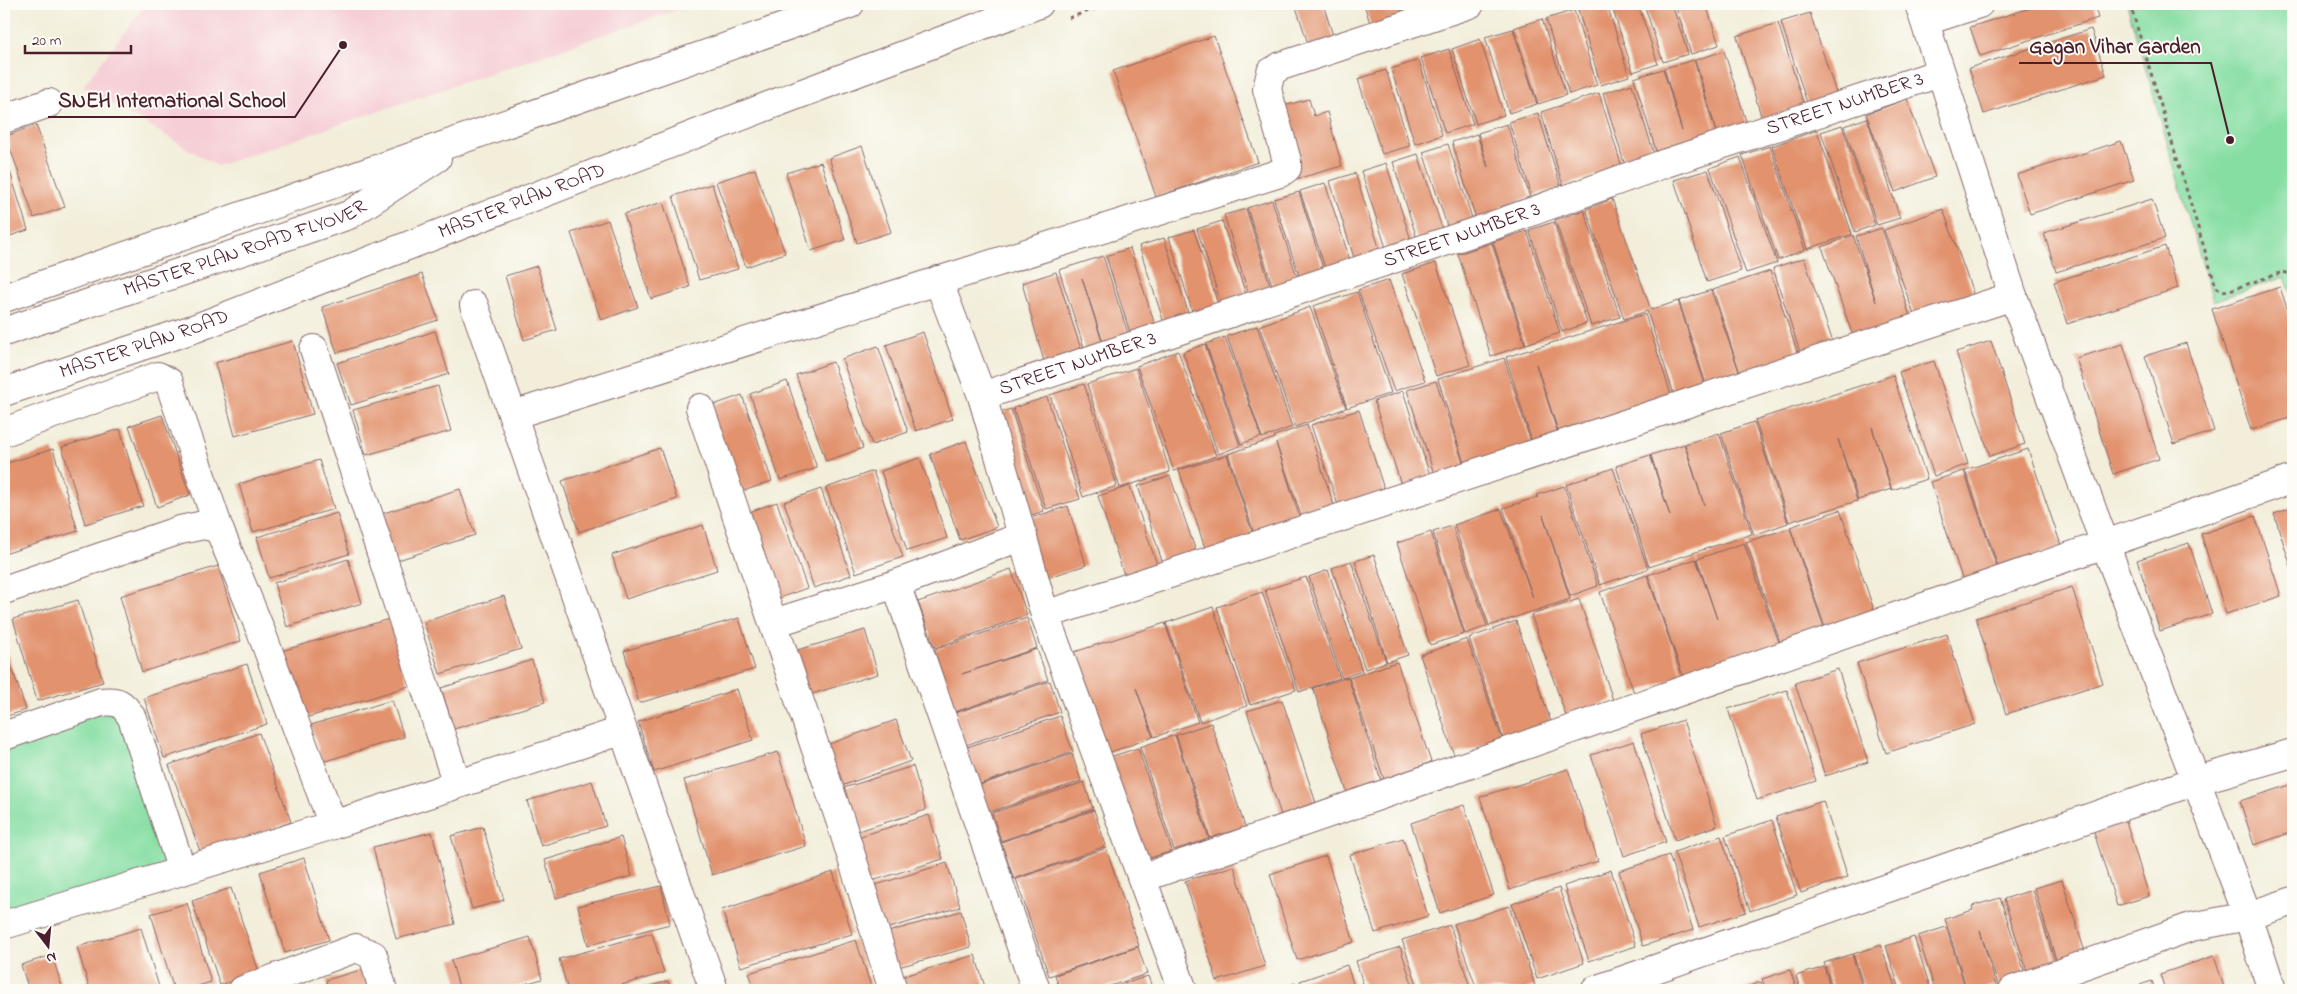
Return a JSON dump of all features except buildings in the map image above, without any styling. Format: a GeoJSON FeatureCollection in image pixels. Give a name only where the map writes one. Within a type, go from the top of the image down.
{"type":"FeatureCollection","features":[{"type":"Feature","properties":{"kind":"street"},"geometry":{"type":"LineString","coordinates":[[4,298],[850,4]]}},
{"type":"Feature","properties":{"kind":"street","name":"MASTER PLAN ROAD"},"geometry":{"type":"LineString","coordinates":[[4,392],[196,328],[768,106],[1039,4]]}},
{"type":"Feature","properties":{"kind":"street"},"geometry":{"type":"LineString","coordinates":[[513,415],[1280,173],[1287,168],[1288,161],[1267,89],[1271,72],[1281,66],[1470,4]]}},
{"type":"Feature","properties":{"kind":"street"},"geometry":{"type":"LineString","coordinates":[[1979,4],[1923,13],[1940,73],[2013,296],[2194,781],[2248,916],[2272,990]]}},
{"type":"Feature","properties":{"kind":"street","name":"STREET NUMBER 3"},"geometry":{"type":"LineString","coordinates":[[982,396],[1452,240],[1666,163],[1940,73]]}},
{"type":"Feature","properties":{"kind":"street"},"geometry":{"type":"LineString","coordinates":[[4,119],[49,104]]}},
{"type":"Feature","properties":{"kind":"street","name":"MASTER PLAN ROAD FLYOVER"},"geometry":{"type":"LineString","coordinates":[[4,332],[349,215],[472,135]]}},
{"type":"Feature","properties":{"kind":"street"},"geometry":{"type":"LineString","coordinates":[[938,280],[982,396],[1045,615],[1184,990]]}},
{"type":"Feature","properties":{"kind":"street"},"geometry":{"type":"LineString","coordinates":[[1045,615],[2013,296]]}},
{"type":"Feature","properties":{"kind":"street"},"geometry":{"type":"LineString","coordinates":[[474,305],[621,731],[714,990]]}},
{"type":"Feature","properties":{"kind":"street"},"geometry":{"type":"LineString","coordinates":[[314,349],[458,784]]}},
{"type":"Feature","properties":{"kind":"street"},"geometry":{"type":"LineString","coordinates":[[4,432],[158,376],[169,382],[218,529],[260,629],[333,825]]}},
{"type":"Feature","properties":{"kind":"street"},"geometry":{"type":"LineString","coordinates":[[700,408],[842,826],[893,990]]}},
{"type":"Feature","properties":{"kind":"street"},"geometry":{"type":"LineString","coordinates":[[1142,878],[2293,478]]}},
{"type":"Feature","properties":{"kind":"street"},"geometry":{"type":"LineString","coordinates":[[4,590],[180,530],[204,525],[218,529]]}},
{"type":"Feature","properties":{"kind":"street"},"geometry":{"type":"LineString","coordinates":[[774,623],[896,584],[1023,536]]}},
{"type":"Feature","properties":{"kind":"street"},"geometry":{"type":"LineString","coordinates":[[896,584],[1036,990]]}},
{"type":"Feature","properties":{"kind":"street"},"geometry":{"type":"LineString","coordinates":[[4,736],[101,702],[116,700],[125,706],[132,718],[182,871]]}},
{"type":"Feature","properties":{"kind":"street"},"geometry":{"type":"LineString","coordinates":[[4,925],[333,825],[621,731]]}},
{"type":"Feature","properties":{"kind":"street"},"geometry":{"type":"LineString","coordinates":[[1595,990],[1646,982],[2194,781],[2293,753]]}},
{"type":"Feature","properties":{"kind":"street"},"geometry":{"type":"LineString","coordinates":[[2013,990],[2191,927],[2248,916],[2293,902]]}},
{"type":"Feature","properties":{"kind":"street"},"geometry":{"type":"LineString","coordinates":[[243,990],[356,948],[373,955],[383,990]]}},
{"type":"Feature","properties":{"kind":"path"},"geometry":{"type":"LineString","coordinates":[[2130,4],[2216,287],[2222,291],[2230,290],[2283,272],[2290,274],[2293,279]]}},
{"type":"Feature","properties":{"kind":"shaded area"},"geometry":{"type":"Polygon","coordinates":[[[146,4],[694,4],[217,166],[83,86],[146,4]]]}},
{"type":"Feature","properties":{"kind":"green space"},"geometry":{"type":"Polygon","coordinates":[[[2127,4],[2293,4],[2293,299],[2285,277],[2213,301],[2127,4]]]}},
{"type":"Feature","properties":{"kind":"green space"},"geometry":{"type":"Polygon","coordinates":[[[116,707],[172,865],[4,917],[4,746],[116,707]]]}},
{"type":"Feature","properties":{"kind":"place","name":"SNEH International School"},"geometry":{"type":"Point","coordinates":[343,45]}},
{"type":"Feature","properties":{"kind":"place","name":"Gagan Vihar Garden"},"geometry":{"type":"Point","coordinates":[2230,140]}}]}
